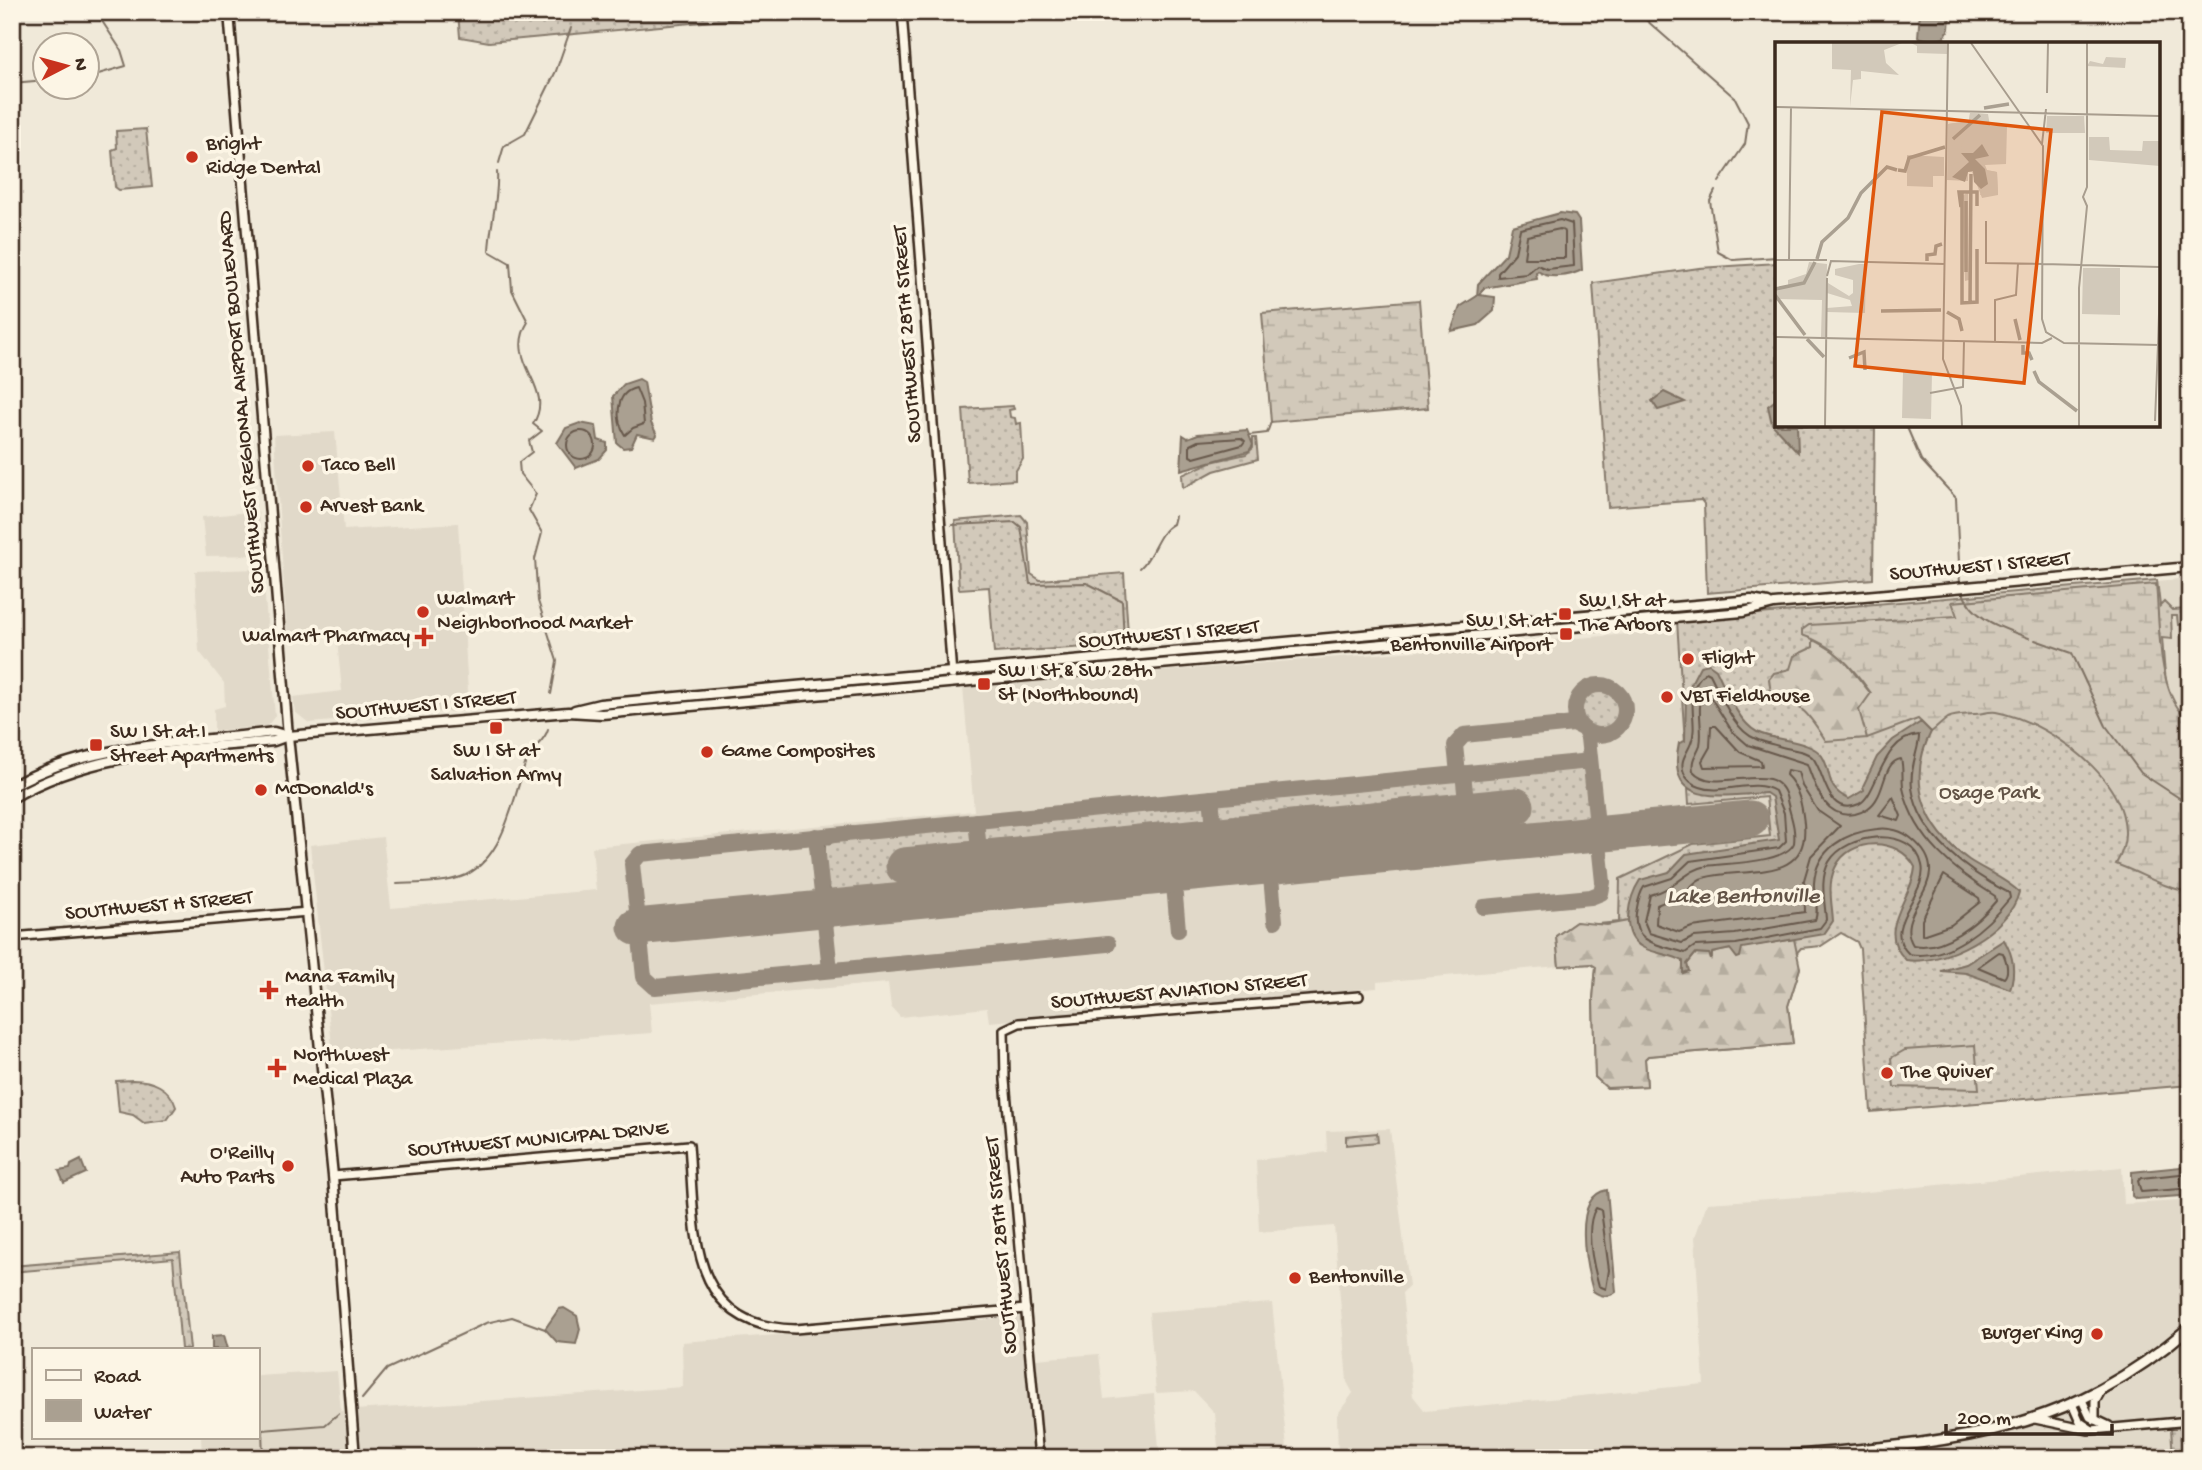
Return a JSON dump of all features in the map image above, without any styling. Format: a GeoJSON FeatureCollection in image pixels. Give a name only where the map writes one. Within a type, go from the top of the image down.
{"type":"FeatureCollection","features":[{"type":"Feature","properties":{"kind":"main road","name":"SOUTHWEST REGIONAL AIRPORT BOULEVARD"},"geometry":{"type":"LineString","coordinates":[[229,12],[288,736],[333,1176],[355,1458]]}},
{"type":"Feature","properties":{"kind":"main road","name":"SOUTHWEST I STREET"},"geometry":{"type":"LineString","coordinates":[[12,798],[67,771],[91,764],[149,753],[274,741],[288,736],[568,712],[602,715],[1751,600],[1774,604],[2190,567]]}},
{"type":"Feature","properties":{"kind":"main road","name":"SOUTHWEST I STREET"},"geometry":{"type":"LineString","coordinates":[[12,786],[64,762],[109,750],[274,732],[288,736]]}},
{"type":"Feature","properties":{"kind":"main road"},"geometry":{"type":"LineString","coordinates":[[1766,1458],[1953,1440],[2035,1419],[2102,1389],[2154,1357],[2190,1326]]}},
{"type":"Feature","properties":{"kind":"street","name":"SOUTHWEST 28TH STREET"},"geometry":{"type":"LineString","coordinates":[[902,12],[952,678]]}},
{"type":"Feature","properties":{"kind":"street","name":"SOUTHWEST H STREET"},"geometry":{"type":"LineString","coordinates":[[12,937],[308,912]]}},
{"type":"Feature","properties":{"kind":"street","name":"SOUTHWEST AVIATION STREET"},"geometry":{"type":"LineString","coordinates":[[1003,1030],[1019,1023],[1359,996]]}},
{"type":"Feature","properties":{"kind":"street","name":"SOUTHWEST 28TH STREET"},"geometry":{"type":"LineString","coordinates":[[1003,1030],[1005,1080],[1039,1458]]}},
{"type":"Feature","properties":{"kind":"street","name":"SOUTHWEST MUNICIPAL DRIVE"},"geometry":{"type":"LineString","coordinates":[[333,1176],[690,1145],[700,1263],[716,1294],[735,1313],[749,1321],[765,1327],[795,1329],[1026,1309]]}},
{"type":"Feature","properties":{"kind":"street"},"geometry":{"type":"LineString","coordinates":[[2095,1421],[2095,1401],[2102,1389]]}},
{"type":"Feature","properties":{"kind":"street"},"geometry":{"type":"LineString","coordinates":[[2082,1400],[2090,1417],[2095,1421],[2117,1427]]}},
{"type":"Feature","properties":{"kind":"street"},"geometry":{"type":"LineString","coordinates":[[2072,1404],[2080,1422],[2092,1430]]}},
{"type":"Feature","properties":{"kind":"street"},"geometry":{"type":"LineString","coordinates":[[2035,1419],[2092,1430],[2190,1422]]}},
{"type":"Feature","properties":{"kind":"shaded area"},"geometry":{"type":"Polygon","coordinates":[[[335,432],[344,530],[458,523],[469,710],[309,723],[295,712],[293,697],[342,691],[336,630],[287,635],[274,435],[335,432]]]}},
{"type":"Feature","properties":{"kind":"shaded area"},"geometry":{"type":"Polygon","coordinates":[[[258,511],[262,551],[259,555],[206,556],[202,517],[258,511]]]}},
{"type":"Feature","properties":{"kind":"shaded area"},"geometry":{"type":"Polygon","coordinates":[[[258,569],[263,574],[275,716],[267,726],[214,731],[214,709],[225,706],[224,683],[199,651],[195,571],[258,569]]]}},
{"type":"Feature","properties":{"kind":"shaded area"},"geometry":{"type":"Polygon","coordinates":[[[2190,578],[2190,720],[2181,714],[2167,693],[2157,581],[2190,578]]]}},
{"type":"Feature","properties":{"kind":"shaded area"},"geometry":{"type":"Polygon","coordinates":[[[1678,630],[1689,804],[1766,797],[1770,837],[1693,844],[1620,922],[1588,925],[1576,922],[1556,936],[1559,966],[1377,982],[1377,988],[989,1022],[987,1008],[900,1017],[891,1007],[888,983],[649,1003],[652,1033],[333,1055],[310,845],[383,837],[391,908],[596,890],[592,847],[974,811],[963,687],[1678,630]]]}},
{"type":"Feature","properties":{"kind":"shaded area"},"geometry":{"type":"Polygon","coordinates":[[[1390,1129],[1409,1286],[1402,1293],[1413,1396],[1425,1411],[1704,1384],[1695,1237],[1707,1203],[1847,1194],[2122,1167],[2124,1204],[2181,1201],[2190,1211],[2190,1415],[2170,1416],[2173,1458],[1338,1458],[1337,1415],[1353,1393],[1347,1382],[1334,1226],[1259,1232],[1256,1160],[1327,1152],[1326,1131],[1390,1129]]]}},
{"type":"Feature","properties":{"kind":"shaded area"},"geometry":{"type":"Polygon","coordinates":[[[1272,1303],[1288,1458],[1219,1458],[1215,1413],[1194,1391],[1156,1393],[1149,1312],[1272,1303]]]}},
{"type":"Feature","properties":{"kind":"shaded area"},"geometry":{"type":"Polygon","coordinates":[[[1032,1316],[1035,1359],[1099,1354],[1104,1399],[1154,1394],[1160,1458],[202,1458],[201,1438],[259,1438],[259,1376],[337,1371],[341,1411],[683,1387],[682,1342],[1032,1316]]]}},
{"type":"Feature","properties":{"kind":"green space"},"geometry":{"type":"Polygon","coordinates":[[[458,12],[810,12],[489,42],[460,37],[458,12]]]}},
{"type":"Feature","properties":{"kind":"green space"},"geometry":{"type":"Polygon","coordinates":[[[146,129],[152,187],[119,190],[115,187],[112,150],[117,148],[116,131],[146,129]]]}},
{"type":"Feature","properties":{"kind":"green space"},"geometry":{"type":"Polygon","coordinates":[[[1775,263],[1775,427],[1875,427],[1873,579],[1707,593],[1704,504],[1701,500],[1608,507],[1593,283],[1699,268],[1775,263]]]}},
{"type":"Feature","properties":{"kind":"green space"},"geometry":{"type":"Polygon","coordinates":[[[1419,300],[1428,408],[1271,422],[1262,313],[1419,300]]]}},
{"type":"Feature","properties":{"kind":"green space"},"geometry":{"type":"Polygon","coordinates":[[[1013,406],[1014,409],[1009,410],[1010,417],[1015,418],[1016,424],[1021,423],[1023,459],[1015,472],[1015,480],[968,483],[963,409],[1013,406]]]}},
{"type":"Feature","properties":{"kind":"green space"},"geometry":{"type":"Polygon","coordinates":[[[1253,438],[1256,438],[1258,459],[1214,471],[1183,488],[1182,475],[1211,462],[1246,454],[1253,448],[1253,438]]]}},
{"type":"Feature","properties":{"kind":"green space"},"geometry":{"type":"Polygon","coordinates":[[[1021,515],[1027,522],[1031,574],[1040,580],[1124,573],[1129,648],[1123,649],[1120,645],[994,653],[989,587],[959,589],[955,521],[1021,515]]]}},
{"type":"Feature","properties":{"kind":"green space","name":"Osage Park"},"geometry":{"type":"Polygon","coordinates":[[[2157,580],[2160,606],[2164,602],[2172,610],[2190,609],[2190,624],[2178,625],[2177,616],[2171,616],[2172,639],[2162,638],[2170,694],[2174,703],[2190,720],[2190,933],[2180,939],[2190,1035],[2190,1085],[1871,1112],[1860,949],[1857,942],[1841,933],[1821,946],[1801,948],[1795,955],[1800,968],[1788,1006],[1793,1044],[1648,1056],[1645,1059],[1647,1086],[1607,1088],[1595,1077],[1593,999],[1596,967],[1591,964],[1559,966],[1556,936],[1576,922],[1588,925],[1619,922],[1620,879],[1693,844],[1770,836],[1766,797],[1689,804],[1677,621],[2157,580]]]}},
{"type":"Feature","properties":{"kind":"green space"},"geometry":{"type":"Polygon","coordinates":[[[2156,584],[2165,677],[2179,709],[2190,720],[2190,892],[2161,884],[2116,864],[2125,839],[2122,813],[2111,789],[2093,767],[2070,747],[2019,719],[1993,712],[1951,717],[1931,732],[1918,719],[1867,738],[1859,710],[1871,693],[1857,674],[1833,651],[1802,635],[1802,630],[1809,625],[1957,616],[1952,602],[2156,584]]]}},
{"type":"Feature","properties":{"kind":"green space"},"geometry":{"type":"Polygon","coordinates":[[[1813,639],[1840,655],[1871,694],[1862,713],[1867,738],[1826,741],[1804,712],[1791,702],[1771,694],[1769,679],[1774,673],[1790,669],[1794,656],[1813,647],[1813,639]]]}},
{"type":"Feature","properties":{"kind":"green space"},"geometry":{"type":"Polygon","coordinates":[[[1600,689],[1615,695],[1621,710],[1615,725],[1600,731],[1585,725],[1579,710],[1585,695],[1600,689]]]}},
{"type":"Feature","properties":{"kind":"green space"},"geometry":{"type":"Polygon","coordinates":[[[1550,769],[1584,769],[1592,803],[1592,810],[1585,822],[1565,829],[842,899],[833,897],[825,877],[825,844],[851,838],[1550,769]]]}},
{"type":"Feature","properties":{"kind":"green space"},"geometry":{"type":"Polygon","coordinates":[[[1628,921],[1637,942],[1652,950],[1677,956],[1687,969],[1687,964],[1696,953],[1710,954],[1712,957],[1712,953],[1720,951],[1794,939],[1800,968],[1788,1006],[1793,1044],[1648,1056],[1645,1059],[1647,1086],[1607,1088],[1595,1077],[1593,999],[1596,967],[1591,964],[1559,966],[1556,936],[1576,922],[1607,925],[1628,921]]]}},
{"type":"Feature","properties":{"kind":"green space"},"geometry":{"type":"Polygon","coordinates":[[[1975,1045],[1979,1089],[1894,1087],[1891,1058],[1905,1050],[1975,1045]]]}},
{"type":"Feature","properties":{"kind":"green space"},"geometry":{"type":"Polygon","coordinates":[[[116,1081],[153,1083],[169,1094],[176,1107],[167,1120],[144,1123],[133,1115],[119,1112],[116,1081]]]}},
{"type":"Feature","properties":{"kind":"green space"},"geometry":{"type":"Polygon","coordinates":[[[1377,1133],[1378,1142],[1346,1145],[1346,1136],[1377,1133]]]}},
{"type":"Feature","properties":{"kind":"green space"},"geometry":{"type":"Polygon","coordinates":[[[180,1252],[190,1348],[181,1348],[173,1258],[12,1272],[12,1266],[180,1252]]]}},
{"type":"Feature","properties":{"kind":"green space"},"geometry":{"type":"Polygon","coordinates":[[[2190,1427],[2190,1458],[2173,1458],[2171,1428],[2190,1427]]]}},
{"type":"Feature","properties":{"kind":"water"},"geometry":{"type":"Polygon","coordinates":[[[1920,12],[1946,12],[1950,16],[1949,29],[1944,38],[1932,41],[1918,37],[1920,12]]]}},
{"type":"Feature","properties":{"kind":"water"},"geometry":{"type":"Polygon","coordinates":[[[1560,213],[1575,215],[1579,221],[1582,270],[1559,276],[1538,271],[1537,279],[1484,288],[1479,295],[1495,297],[1494,311],[1478,325],[1451,331],[1460,307],[1477,296],[1478,284],[1506,254],[1512,226],[1560,213]]]}},
{"type":"Feature","properties":{"kind":"water"},"geometry":{"type":"Polygon","coordinates":[[[639,379],[644,382],[651,423],[657,435],[655,438],[637,434],[631,447],[623,448],[617,443],[613,396],[624,384],[639,379]]]}},
{"type":"Feature","properties":{"kind":"water"},"geometry":{"type":"Polygon","coordinates":[[[1664,392],[1685,402],[1658,410],[1652,401],[1664,392]]]}},
{"type":"Feature","properties":{"kind":"water"},"geometry":{"type":"Polygon","coordinates":[[[1775,401],[1775,427],[1797,427],[1798,452],[1772,424],[1768,406],[1775,401]]]}},
{"type":"Feature","properties":{"kind":"water"},"geometry":{"type":"Polygon","coordinates":[[[580,423],[596,426],[598,440],[607,443],[607,450],[599,459],[576,468],[557,443],[566,428],[580,423]]]}},
{"type":"Feature","properties":{"kind":"water"},"geometry":{"type":"Polygon","coordinates":[[[1247,430],[1253,445],[1249,451],[1181,470],[1183,435],[1188,438],[1198,434],[1247,430]]]}},
{"type":"Feature","properties":{"kind":"water","name":"Lake Bentonville"},"geometry":{"type":"Polygon","coordinates":[[[1709,664],[1716,669],[1733,704],[1750,727],[1764,735],[1817,751],[1825,762],[1832,785],[1849,799],[1864,790],[1863,786],[1877,757],[1893,740],[1921,722],[1931,732],[1920,768],[1920,786],[1924,802],[1931,818],[1953,847],[2019,892],[2003,920],[1973,943],[1956,951],[1938,957],[1906,960],[1897,948],[1894,925],[1913,879],[1915,867],[1908,857],[1898,850],[1875,844],[1851,850],[1835,868],[1831,887],[1833,921],[1824,934],[1742,948],[1740,957],[1737,958],[1730,949],[1712,953],[1711,960],[1709,954],[1696,953],[1687,964],[1689,971],[1683,973],[1683,961],[1642,947],[1635,941],[1630,933],[1628,915],[1632,896],[1640,880],[1669,872],[1686,854],[1779,840],[1772,797],[1766,793],[1701,794],[1680,779],[1677,764],[1679,743],[1685,741],[1686,693],[1700,666],[1709,664]]]}},
{"type":"Feature","properties":{"kind":"water"},"geometry":{"type":"Polygon","coordinates":[[[2004,940],[2013,964],[2010,989],[1966,973],[1941,971],[1966,964],[2004,940]]]}},
{"type":"Feature","properties":{"kind":"water"},"geometry":{"type":"Polygon","coordinates":[[[81,1160],[86,1173],[64,1183],[59,1171],[70,1169],[71,1165],[81,1160]]]}},
{"type":"Feature","properties":{"kind":"water"},"geometry":{"type":"Polygon","coordinates":[[[2190,1166],[2190,1204],[2181,1196],[2136,1199],[2132,1196],[2132,1172],[2190,1166]]]}},
{"type":"Feature","properties":{"kind":"water"},"geometry":{"type":"Polygon","coordinates":[[[1607,1190],[1616,1292],[1604,1296],[1593,1291],[1584,1234],[1589,1205],[1596,1195],[1607,1190]]]}},
{"type":"Feature","properties":{"kind":"water"},"geometry":{"type":"Polygon","coordinates":[[[564,1308],[577,1316],[580,1329],[576,1344],[557,1342],[545,1329],[559,1309],[564,1308]]]}},
{"type":"Feature","properties":{"kind":"water"},"geometry":{"type":"Polygon","coordinates":[[[224,1335],[228,1348],[212,1348],[212,1336],[224,1335]]]}},
{"type":"Feature","properties":{"kind":"waterway"},"geometry":{"type":"LineString","coordinates":[[96,12],[121,50],[126,66],[102,73]]}},
{"type":"Feature","properties":{"kind":"waterway"},"geometry":{"type":"LineString","coordinates":[[1637,12],[1735,98],[1748,123],[1745,144],[1719,182]]}},
{"type":"Feature","properties":{"kind":"waterway"},"geometry":{"type":"LineString","coordinates":[[499,163],[504,146],[525,134],[556,71],[571,28]]}},
{"type":"Feature","properties":{"kind":"waterway"},"geometry":{"type":"LineString","coordinates":[[12,83],[32,81]]}},
{"type":"Feature","properties":{"kind":"waterway"},"geometry":{"type":"LineString","coordinates":[[497,172],[489,251],[510,263],[512,290],[528,322],[522,337],[522,350],[539,398],[539,411],[533,424],[542,431],[529,441],[532,452],[519,462],[520,474],[536,494],[529,510],[542,533],[535,559],[538,601],[557,661],[551,694]]}},
{"type":"Feature","properties":{"kind":"waterway"},"geometry":{"type":"LineString","coordinates":[[1715,191],[1710,201],[1718,252],[1733,260],[1775,257]]}},
{"type":"Feature","properties":{"kind":"waterway"},"geometry":{"type":"LineString","coordinates":[[1250,435],[1267,433],[1271,422]]}},
{"type":"Feature","properties":{"kind":"waterway"},"geometry":{"type":"LineString","coordinates":[[1907,427],[1921,460],[1956,498],[1960,585]]}},
{"type":"Feature","properties":{"kind":"waterway"},"geometry":{"type":"LineString","coordinates":[[1140,568],[1163,533],[1173,524],[1175,516]]}},
{"type":"Feature","properties":{"kind":"waterway"},"geometry":{"type":"LineString","coordinates":[[952,525],[1015,522],[1021,527],[1030,584],[1087,583],[1122,601],[1124,642]]}},
{"type":"Feature","properties":{"kind":"waterway"},"geometry":{"type":"LineString","coordinates":[[1962,590],[1966,600],[1980,615],[1998,626],[2029,638]]}},
{"type":"Feature","properties":{"kind":"waterway"},"geometry":{"type":"LineString","coordinates":[[2035,640],[2072,653],[2106,726],[2141,773],[2190,805]]}},
{"type":"Feature","properties":{"kind":"waterway"},"geometry":{"type":"LineString","coordinates":[[397,884],[450,880],[466,875],[480,866],[499,840],[527,759],[548,729]]}},
{"type":"Feature","properties":{"kind":"waterway"},"geometry":{"type":"LineString","coordinates":[[362,1399],[387,1369],[486,1323],[512,1317],[545,1329]]}},
{"type":"Feature","properties":{"kind":"waterway"},"geometry":{"type":"LineString","coordinates":[[263,1458],[262,1430],[325,1425],[338,1414]]}},
{"type":"Feature","properties":{"kind":"taxiway"},"geometry":{"type":"LineString","coordinates":[[1600,685],[1618,692],[1625,710],[1618,728],[1600,735],[1582,728],[1575,710],[1582,692],[1600,685]]}},
{"type":"Feature","properties":{"kind":"taxiway"},"geometry":{"type":"LineString","coordinates":[[1458,774],[1455,745],[1464,735],[1574,724],[1584,729],[1588,738],[1603,882],[1601,893],[1591,897],[1484,907]]}},
{"type":"Feature","properties":{"kind":"taxiway"},"geometry":{"type":"LineString","coordinates":[[1108,944],[655,987],[644,977],[632,864],[640,854],[1590,761]]}},
{"type":"Feature","properties":{"kind":"taxiway"},"geometry":{"type":"LineString","coordinates":[[1463,773],[1467,811]]}},
{"type":"Feature","properties":{"kind":"taxiway"},"geometry":{"type":"LineString","coordinates":[[1211,798],[1215,836]]}},
{"type":"Feature","properties":{"kind":"taxiway"},"geometry":{"type":"LineString","coordinates":[[976,821],[980,859]]}},
{"type":"Feature","properties":{"kind":"taxiway"},"geometry":{"type":"LineString","coordinates":[[816,836],[830,970]]}},
{"type":"Feature","properties":{"kind":"taxiway"},"geometry":{"type":"LineString","coordinates":[[1170,840],[1178,930]]}},
{"type":"Feature","properties":{"kind":"taxiway"},"geometry":{"type":"LineString","coordinates":[[1270,866],[1275,921]]}},
{"type":"Feature","properties":{"kind":"runway"},"geometry":{"type":"LineString","coordinates":[[904,866],[1516,806]]}},
{"type":"Feature","properties":{"kind":"runway"},"geometry":{"type":"LineString","coordinates":[[636,927],[1750,819]]}},
{"type":"Feature","properties":{"kind":"place","name":"Bright Ridge Dental"},"geometry":{"type":"Point","coordinates":[192,157]}},
{"type":"Feature","properties":{"kind":"place","name":"Taco Bell"},"geometry":{"type":"Point","coordinates":[308,466]}},
{"type":"Feature","properties":{"kind":"place","name":"Arvest Bank"},"geometry":{"type":"Point","coordinates":[306,507]}},
{"type":"Feature","properties":{"kind":"place","name":"Walmart Neighborhood Market"},"geometry":{"type":"Point","coordinates":[423,612]}},
{"type":"Feature","properties":{"kind":"place","name":"SW I St at The Arbors"},"geometry":{"type":"Point","coordinates":[1565,614]}},
{"type":"Feature","properties":{"kind":"place","name":"SW I St at Bentonville Airport"},"geometry":{"type":"Point","coordinates":[1566,634]}},
{"type":"Feature","properties":{"kind":"place","name":"Walmart Pharmacy"},"geometry":{"type":"Point","coordinates":[424,637]}},
{"type":"Feature","properties":{"kind":"place","name":"Flight"},"geometry":{"type":"Point","coordinates":[1688,659]}},
{"type":"Feature","properties":{"kind":"place","name":"SW I St & SW 28th St (Northbound)"},"geometry":{"type":"Point","coordinates":[984,684]}},
{"type":"Feature","properties":{"kind":"place","name":"VBT Fieldhouse"},"geometry":{"type":"Point","coordinates":[1667,697]}},
{"type":"Feature","properties":{"kind":"place","name":"SW I St at Salvation Army"},"geometry":{"type":"Point","coordinates":[496,728]}},
{"type":"Feature","properties":{"kind":"place","name":"SW I St at I Street Apartments"},"geometry":{"type":"Point","coordinates":[96,745]}},
{"type":"Feature","properties":{"kind":"place","name":"Game Composites"},"geometry":{"type":"Point","coordinates":[707,752]}},
{"type":"Feature","properties":{"kind":"place","name":"McDonald's"},"geometry":{"type":"Point","coordinates":[261,790]}},
{"type":"Feature","properties":{"kind":"place","name":"Mana Family Health"},"geometry":{"type":"Point","coordinates":[269,990]}},
{"type":"Feature","properties":{"kind":"place","name":"Northwest Medical Plaza"},"geometry":{"type":"Point","coordinates":[277,1068]}},
{"type":"Feature","properties":{"kind":"place","name":"The Quiver"},"geometry":{"type":"Point","coordinates":[1887,1073]}},
{"type":"Feature","properties":{"kind":"place","name":"O'Reilly Auto Parts"},"geometry":{"type":"Point","coordinates":[288,1166]}},
{"type":"Feature","properties":{"kind":"place","name":"Bentonville"},"geometry":{"type":"Point","coordinates":[1295,1278]}},
{"type":"Feature","properties":{"kind":"place","name":"Burger King"},"geometry":{"type":"Point","coordinates":[2097,1334]}}]}
